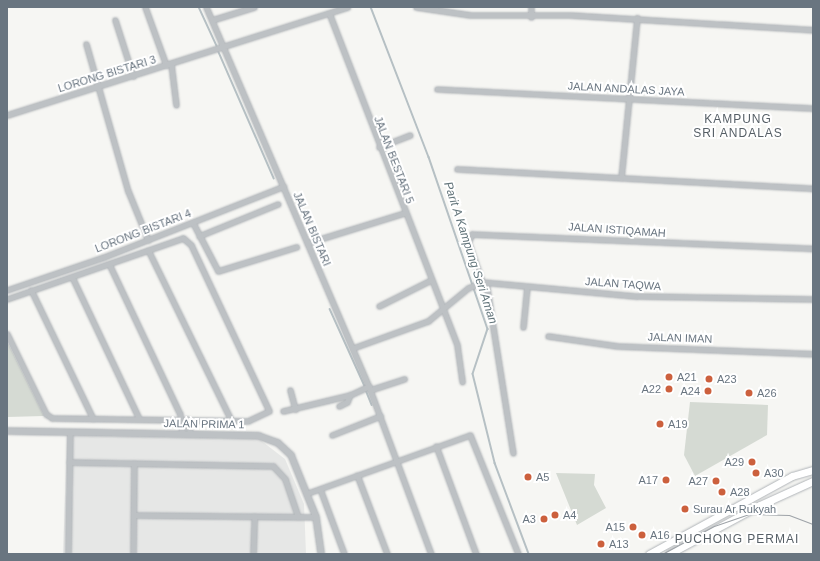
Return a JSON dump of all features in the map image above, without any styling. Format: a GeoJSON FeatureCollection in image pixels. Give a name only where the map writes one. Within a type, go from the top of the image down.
{"type":"FeatureCollection","features":[{"type":"Feature","properties":{"kind":"main road"},"geometry":{"type":"LineString","coordinates":[[649,554],[792,476],[813,470]]}},
{"type":"Feature","properties":{"kind":"main road"},"geometry":{"type":"LineString","coordinates":[[669,554],[760,505],[813,481]]}},
{"type":"Feature","properties":{"kind":"street"},"geometry":{"type":"LineString","coordinates":[[145,7],[169,64],[176,105]]}},
{"type":"Feature","properties":{"kind":"street","name":"JALAN BISTARI"},"geometry":{"type":"LineString","coordinates":[[206,7],[221,48],[284,186],[352,348],[367,388],[380,416],[432,554]]}},
{"type":"Feature","properties":{"kind":"street"},"geometry":{"type":"LineString","coordinates":[[212,20],[254,7]]}},
{"type":"Feature","properties":{"kind":"street","name":"LORONG BISTARI 3"},"geometry":{"type":"LineString","coordinates":[[7,115],[134,76],[347,7]]}},
{"type":"Feature","properties":{"kind":"street"},"geometry":{"type":"LineString","coordinates":[[416,7],[443,13],[531,17],[637,18],[813,30]]}},
{"type":"Feature","properties":{"kind":"street"},"geometry":{"type":"LineString","coordinates":[[531,7],[531,17]]}},
{"type":"Feature","properties":{"kind":"street","name":"JALAN BESTARI 5"},"geometry":{"type":"LineString","coordinates":[[328,13],[404,212],[457,345],[462,382]]}},
{"type":"Feature","properties":{"kind":"street"},"geometry":{"type":"LineString","coordinates":[[622,178],[637,18]]}},
{"type":"Feature","properties":{"kind":"street"},"geometry":{"type":"LineString","coordinates":[[115,20],[134,76]]}},
{"type":"Feature","properties":{"kind":"street"},"geometry":{"type":"LineString","coordinates":[[86,44],[128,191],[148,240]]}},
{"type":"Feature","properties":{"kind":"street","name":"JALAN ANDALAS JAYA"},"geometry":{"type":"LineString","coordinates":[[438,89],[813,108]]}},
{"type":"Feature","properties":{"kind":"street"},"geometry":{"type":"LineString","coordinates":[[379,147],[410,135]]}},
{"type":"Feature","properties":{"kind":"street"},"geometry":{"type":"LineString","coordinates":[[457,169],[813,188]]}},
{"type":"Feature","properties":{"kind":"street","name":"LORONG BISTARI 4"},"geometry":{"type":"LineString","coordinates":[[7,290],[148,240],[284,186]]}},
{"type":"Feature","properties":{"kind":"street"},"geometry":{"type":"LineString","coordinates":[[199,236],[278,204]]}},
{"type":"Feature","properties":{"kind":"street"},"geometry":{"type":"LineString","coordinates":[[307,243],[404,212]]}},
{"type":"Feature","properties":{"kind":"street"},"geometry":{"type":"LineString","coordinates":[[193,223],[218,271],[296,247]]}},
{"type":"Feature","properties":{"kind":"street","name":"JALAN ISTIQAMAH"},"geometry":{"type":"LineString","coordinates":[[513,453],[484,282],[468,242],[472,234],[813,248]]}},
{"type":"Feature","properties":{"kind":"street"},"geometry":{"type":"LineString","coordinates":[[7,299],[183,238],[194,251],[269,411],[248,421],[49,417],[7,334]]}},
{"type":"Feature","properties":{"kind":"street"},"geometry":{"type":"LineString","coordinates":[[148,250],[231,420]]}},
{"type":"Feature","properties":{"kind":"street"},"geometry":{"type":"LineString","coordinates":[[109,264],[180,414],[182,433]]}},
{"type":"Feature","properties":{"kind":"street"},"geometry":{"type":"LineString","coordinates":[[72,276],[139,419]]}},
{"type":"Feature","properties":{"kind":"street"},"geometry":{"type":"LineString","coordinates":[[379,306],[431,280]]}},
{"type":"Feature","properties":{"kind":"street","name":"JALAN TAQWA"},"geometry":{"type":"LineString","coordinates":[[443,312],[468,288],[484,282],[637,296],[813,299]]}},
{"type":"Feature","properties":{"kind":"street"},"geometry":{"type":"LineString","coordinates":[[523,327],[527,286]]}},
{"type":"Feature","properties":{"kind":"street"},"geometry":{"type":"LineString","coordinates":[[32,290],[93,418]]}},
{"type":"Feature","properties":{"kind":"street"},"geometry":{"type":"LineString","coordinates":[[352,348],[443,312]]}},
{"type":"Feature","properties":{"kind":"street","name":"JALAN IMAN"},"geometry":{"type":"LineString","coordinates":[[548,336],[617,346],[813,354]]}},
{"type":"Feature","properties":{"kind":"street"},"geometry":{"type":"LineString","coordinates":[[283,411],[295,409],[338,395],[350,395],[367,388],[404,379]]}},
{"type":"Feature","properties":{"kind":"street"},"geometry":{"type":"LineString","coordinates":[[290,390],[295,409]]}},
{"type":"Feature","properties":{"kind":"street"},"geometry":{"type":"LineString","coordinates":[[339,406],[347,402],[350,395]]}},
{"type":"Feature","properties":{"kind":"street"},"geometry":{"type":"LineString","coordinates":[[180,414],[188,420],[190,434]]}},
{"type":"Feature","properties":{"kind":"street"},"geometry":{"type":"LineString","coordinates":[[332,435],[380,416]]}},
{"type":"Feature","properties":{"kind":"street","name":"JALAN PRIMA 1"},"geometry":{"type":"LineString","coordinates":[[7,431],[182,433],[259,436],[278,444],[290,455],[308,493],[316,517],[321,554]]}},
{"type":"Feature","properties":{"kind":"street"},"geometry":{"type":"LineString","coordinates":[[68,554],[70,432]]}},
{"type":"Feature","properties":{"kind":"street"},"geometry":{"type":"LineString","coordinates":[[308,493],[467,435],[474,438],[518,554]]}},
{"type":"Feature","properties":{"kind":"street"},"geometry":{"type":"LineString","coordinates":[[436,446],[476,554]]}},
{"type":"Feature","properties":{"kind":"street"},"geometry":{"type":"LineString","coordinates":[[69,462],[273,466],[285,478],[298,517]]}},
{"type":"Feature","properties":{"kind":"street"},"geometry":{"type":"LineString","coordinates":[[133,554],[134,464]]}},
{"type":"Feature","properties":{"kind":"street"},"geometry":{"type":"LineString","coordinates":[[357,475],[387,554]]}},
{"type":"Feature","properties":{"kind":"street"},"geometry":{"type":"LineString","coordinates":[[320,489],[344,554]]}},
{"type":"Feature","properties":{"kind":"street"},"geometry":{"type":"LineString","coordinates":[[134,515],[316,517]]}},
{"type":"Feature","properties":{"kind":"street"},"geometry":{"type":"LineString","coordinates":[[253,554],[254,516]]}},
{"type":"Feature","properties":{"kind":"shaded area"},"geometry":{"type":"Polygon","coordinates":[[[7,341],[44,416],[7,417],[7,341]]]}},
{"type":"Feature","properties":{"kind":"shaded area"},"geometry":{"type":"Polygon","coordinates":[[[690,402],[768,405],[767,435],[695,476],[684,455],[690,402]]]}},
{"type":"Feature","properties":{"kind":"shaded area"},"geometry":{"type":"Polygon","coordinates":[[[67,436],[259,439],[285,459],[304,504],[306,554],[63,554],[67,436]]]}},
{"type":"Feature","properties":{"kind":"shaded area"},"geometry":{"type":"Polygon","coordinates":[[[556,473],[595,474],[594,485],[606,508],[577,525],[556,473]]]}},
{"type":"Feature","properties":{"kind":"waterway"},"geometry":{"type":"LineString","coordinates":[[199,7],[217,46]]}},
{"type":"Feature","properties":{"kind":"waterway","name":"Parit A Kampung Seri Aman"},"geometry":{"type":"LineString","coordinates":[[371,7],[429,157],[488,329],[473,374],[495,463],[529,554]]}},
{"type":"Feature","properties":{"kind":"waterway"},"geometry":{"type":"LineString","coordinates":[[218,50],[274,178]]}},
{"type":"Feature","properties":{"kind":"waterway"},"geometry":{"type":"LineString","coordinates":[[330,309],[365,386]]}},
{"type":"Feature","properties":{"kind":"waterway"},"geometry":{"type":"LineString","coordinates":[[366,390],[372,405]]}},
{"type":"Feature","properties":{"kind":"tram line"},"geometry":{"type":"LineString","coordinates":[[662,554],[714,526],[749,514],[789,515],[813,524]]}},
{"type":"Feature","properties":{"kind":"place","name":"A21"},"geometry":{"type":"Point","coordinates":[669,377]}},
{"type":"Feature","properties":{"kind":"place","name":"A23"},"geometry":{"type":"Point","coordinates":[709,379]}},
{"type":"Feature","properties":{"kind":"place","name":"A22"},"geometry":{"type":"Point","coordinates":[669,389]}},
{"type":"Feature","properties":{"kind":"place","name":"A24"},"geometry":{"type":"Point","coordinates":[708,391]}},
{"type":"Feature","properties":{"kind":"place","name":"A26"},"geometry":{"type":"Point","coordinates":[749,393]}},
{"type":"Feature","properties":{"kind":"place","name":"A19"},"geometry":{"type":"Point","coordinates":[660,424]}},
{"type":"Feature","properties":{"kind":"place","name":"A29"},"geometry":{"type":"Point","coordinates":[752,462]}},
{"type":"Feature","properties":{"kind":"place","name":"A30"},"geometry":{"type":"Point","coordinates":[756,473]}},
{"type":"Feature","properties":{"kind":"place","name":"A5"},"geometry":{"type":"Point","coordinates":[528,477]}},
{"type":"Feature","properties":{"kind":"place","name":"A17"},"geometry":{"type":"Point","coordinates":[666,480]}},
{"type":"Feature","properties":{"kind":"place","name":"A27"},"geometry":{"type":"Point","coordinates":[716,481]}},
{"type":"Feature","properties":{"kind":"place","name":"A28"},"geometry":{"type":"Point","coordinates":[722,492]}},
{"type":"Feature","properties":{"kind":"place","name":"Surau Ar Rukyah"},"geometry":{"type":"Point","coordinates":[685,509]}},
{"type":"Feature","properties":{"kind":"place","name":"A4"},"geometry":{"type":"Point","coordinates":[555,515]}},
{"type":"Feature","properties":{"kind":"place","name":"A3"},"geometry":{"type":"Point","coordinates":[544,519]}},
{"type":"Feature","properties":{"kind":"place","name":"A15"},"geometry":{"type":"Point","coordinates":[633,527]}},
{"type":"Feature","properties":{"kind":"place","name":"A16"},"geometry":{"type":"Point","coordinates":[642,535]}},
{"type":"Feature","properties":{"kind":"place","name":"A13"},"geometry":{"type":"Point","coordinates":[601,544]}},
{"type":"Feature","properties":{"kind":"district","name":"KAMPUNG SRI ANDALAS"},"geometry":{"type":"Point","coordinates":[738,127]}},
{"type":"Feature","properties":{"kind":"district","name":"PUCHONG PERMAI"},"geometry":{"type":"Point","coordinates":[737,540]}}]}
